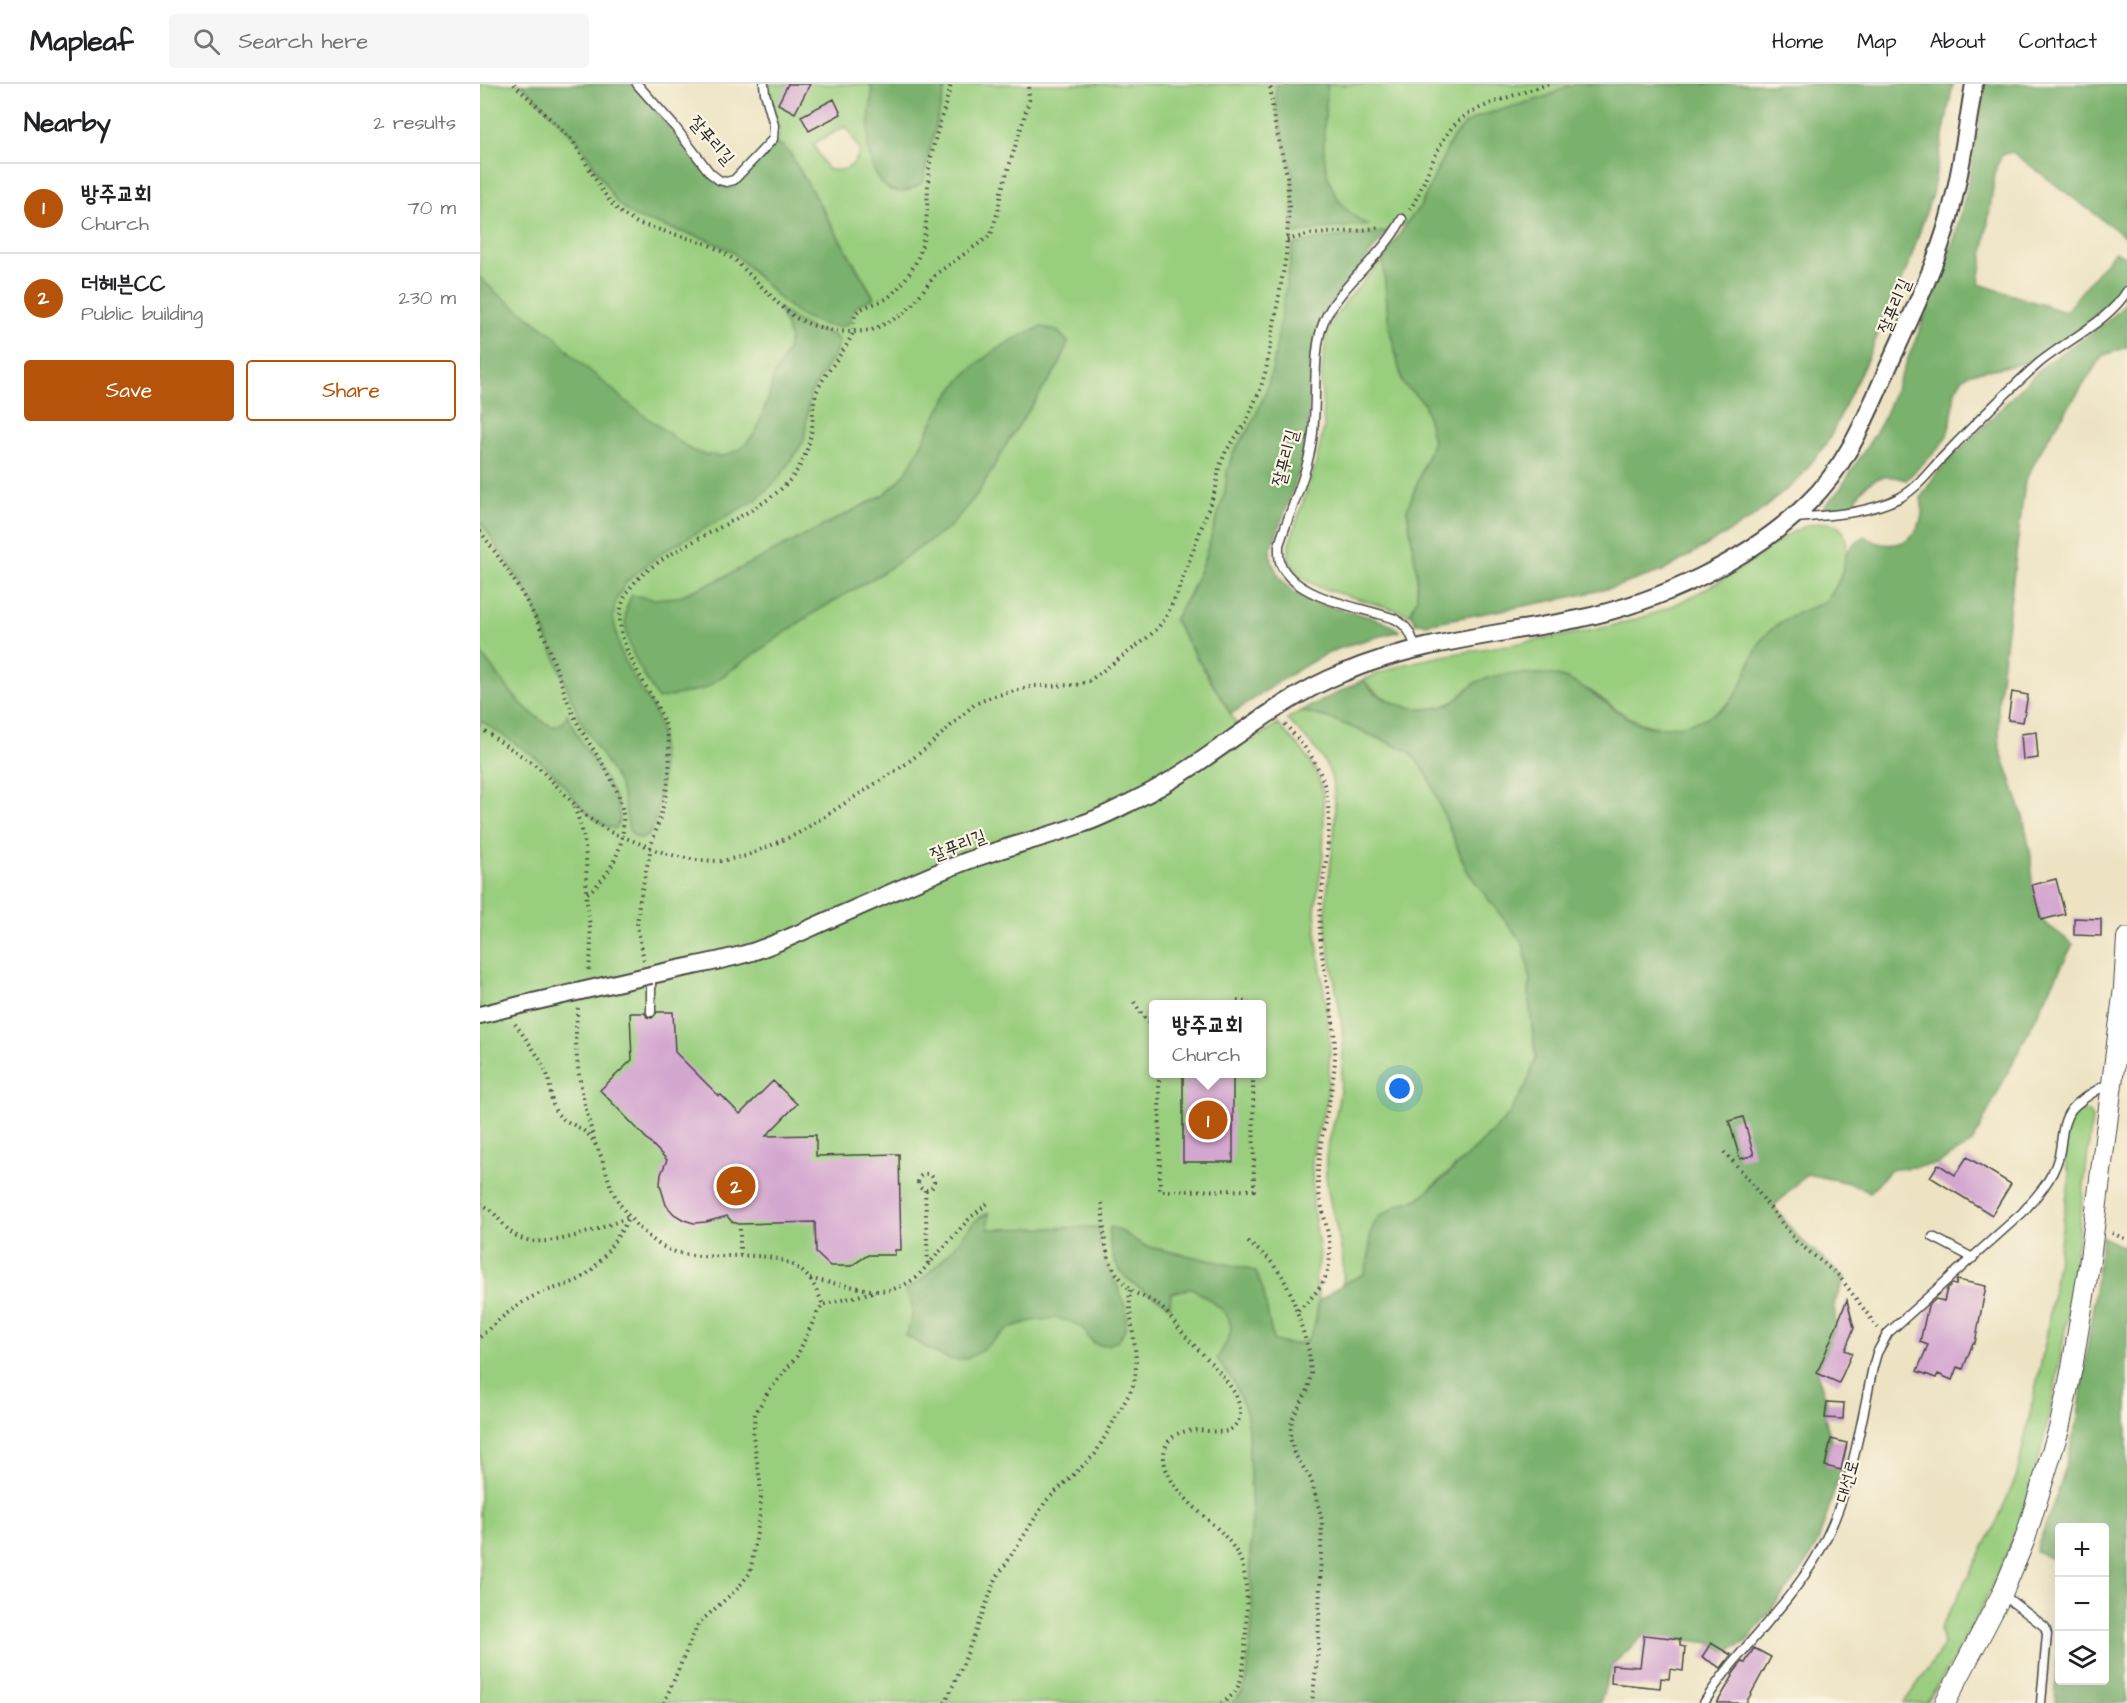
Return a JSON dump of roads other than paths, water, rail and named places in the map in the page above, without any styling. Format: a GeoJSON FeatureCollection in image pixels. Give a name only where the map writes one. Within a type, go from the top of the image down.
{"type":"FeatureCollection","features":[{"type":"Feature","properties":{"kind":"street","name":"잘푸리길"},"geometry":{"type":"LineString","coordinates":[[483,1015],[647,968],[752,951],[798,934],[960,863],[1084,824],[1141,798],[1190,769],[1272,713],[1336,675],[1380,658],[1416,648],[1580,619],[1635,605],[1671,592],[1729,561],[1782,526],[1809,502],[1832,476],[1857,437],[1945,232],[1974,84]]}},
{"type":"Feature","properties":{"kind":"street"},"geometry":{"type":"LineString","coordinates":[[1944,1703],[2002,1594],[2025,1539],[2062,1419],[2083,1309],[2126,982],[2127,938]]}},
{"type":"Feature","properties":{"kind":"lane","name":"잘푸리길"},"geometry":{"type":"LineString","coordinates":[[637,84],[675,127],[710,173],[726,182],[734,180],[773,139],[774,124],[764,84]]}},
{"type":"Feature","properties":{"kind":"lane","name":"잘푸리길"},"geometry":{"type":"LineString","coordinates":[[1402,219],[1394,234],[1333,306],[1323,322],[1315,383],[1316,417],[1312,442],[1306,469],[1279,545],[1278,556],[1281,566],[1288,575],[1312,592],[1388,616],[1405,625],[1411,633],[1416,648]]}},
{"type":"Feature","properties":{"kind":"lane"},"geometry":{"type":"LineString","coordinates":[[1791,518],[1848,514],[1867,510],[1886,504],[1912,490],[1963,436],[2036,366],[2060,346],[2110,312],[2127,291]]}},
{"type":"Feature","properties":{"kind":"lane"},"geometry":{"type":"LineString","coordinates":[[647,968],[651,1012]]}},
{"type":"Feature","properties":{"kind":"lane","name":"대선로"},"geometry":{"type":"LineString","coordinates":[[1704,1703],[1802,1579],[1820,1549],[1845,1491],[1873,1367],[1885,1338],[2022,1213],[2052,1173],[2058,1158],[2064,1125],[2072,1109],[2083,1099],[2113,1081]]}},
{"type":"Feature","properties":{"kind":"lane"},"geometry":{"type":"LineString","coordinates":[[1933,1237],[1972,1258]]}},
{"type":"Feature","properties":{"kind":"lane"},"geometry":{"type":"LineString","coordinates":[[2002,1594],[2045,1627],[2047,1634],[2040,1703]]}},
{"type":"Feature","properties":{"kind":"place","name":"방주교회"},"geometry":{"type":"Point","coordinates":[1208,1120]}},
{"type":"Feature","properties":{"kind":"place","name":"더헤븐CC"},"geometry":{"type":"Point","coordinates":[736,1186]}}]}
